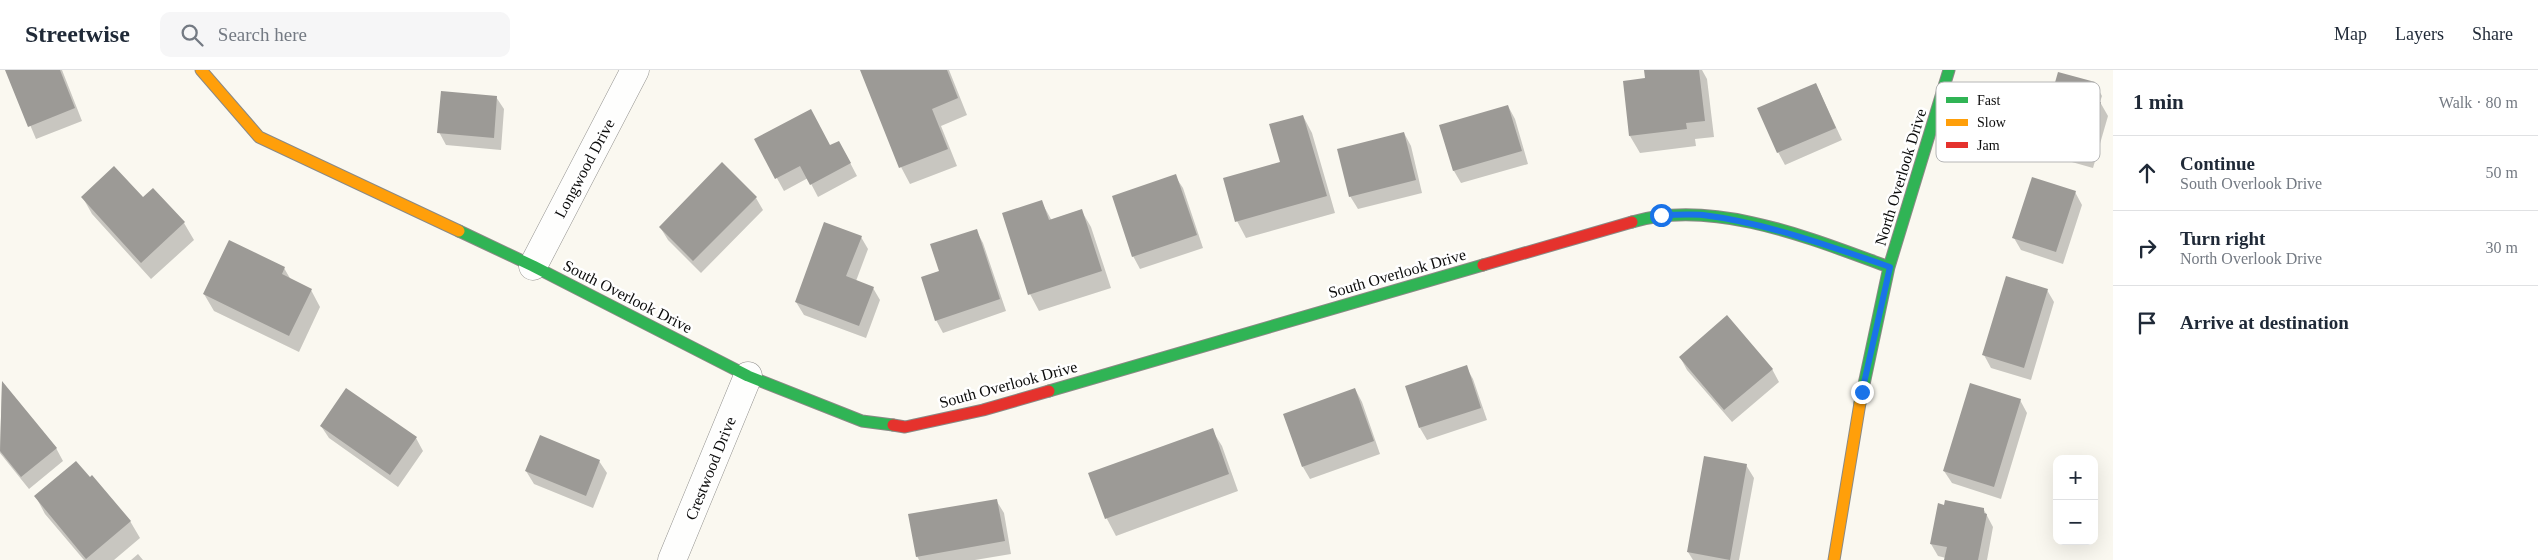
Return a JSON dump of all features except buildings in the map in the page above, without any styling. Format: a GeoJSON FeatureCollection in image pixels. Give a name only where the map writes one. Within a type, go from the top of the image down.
{"type":"FeatureCollection","features":[{"type":"Feature","properties":{"kind":"street","name":"South Overlook Drive"},"geometry":{"type":"LineString","coordinates":[[201,70],[259,138],[533,266],[748,376],[862,421],[905,427],[983,410],[1617,226],[1661,215],[1703,215],[1758,227],[1844,251],[1890,267]]}},
{"type":"Feature","properties":{"kind":"street","name":"Longwood Drive"},"geometry":{"type":"LineString","coordinates":[[533,266],[636,70]]}},
{"type":"Feature","properties":{"kind":"street","name":"North Overlook Drive"},"geometry":{"type":"LineString","coordinates":[[1945,82],[1949,70]]}},
{"type":"Feature","properties":{"kind":"street","name":"North Overlook Drive"},"geometry":{"type":"LineString","coordinates":[[1834,560],[1862,392],[1890,267],[1936,113]]}},
{"type":"Feature","properties":{"kind":"street","name":"Crestwood Drive"},"geometry":{"type":"LineString","coordinates":[[672,560],[748,376]]}},
{"type":"Feature","properties":{"kind":"traffic: fast"},"geometry":{"type":"LineString","coordinates":[[1945,82],[1949,70]]}},
{"type":"Feature","properties":{"kind":"traffic: fast"},"geometry":{"type":"LineString","coordinates":[[1860,403],[1889,267],[1936,113]]}},
{"type":"Feature","properties":{"kind":"traffic: fast"},"geometry":{"type":"LineString","coordinates":[[1632,222],[1663,216],[1696,215],[1729,218],[1795,234],[1889,267]]}},
{"type":"Feature","properties":{"kind":"traffic: fast"},"geometry":{"type":"LineString","coordinates":[[459,231],[533,266],[748,376],[862,421],[893,425]]}},
{"type":"Feature","properties":{"kind":"traffic: fast"},"geometry":{"type":"LineString","coordinates":[[1049,391],[1483,265]]}},
{"type":"Feature","properties":{"kind":"traffic: slow"},"geometry":{"type":"LineString","coordinates":[[201,70],[259,137],[459,231]]}},
{"type":"Feature","properties":{"kind":"traffic: slow"},"geometry":{"type":"LineString","coordinates":[[1834,560],[1860,403]]}},
{"type":"Feature","properties":{"kind":"traffic: jam"},"geometry":{"type":"LineString","coordinates":[[1483,265],[1632,222]]}},
{"type":"Feature","properties":{"kind":"traffic: jam"},"geometry":{"type":"LineString","coordinates":[[893,425],[905,427],[983,410],[1049,391]]}},
{"type":"Feature","properties":{"kind":"route"},"geometry":{"type":"LineString","coordinates":[[1661,215],[1703,215],[1758,227],[1844,251],[1890,267],[1862,392]]}}]}
